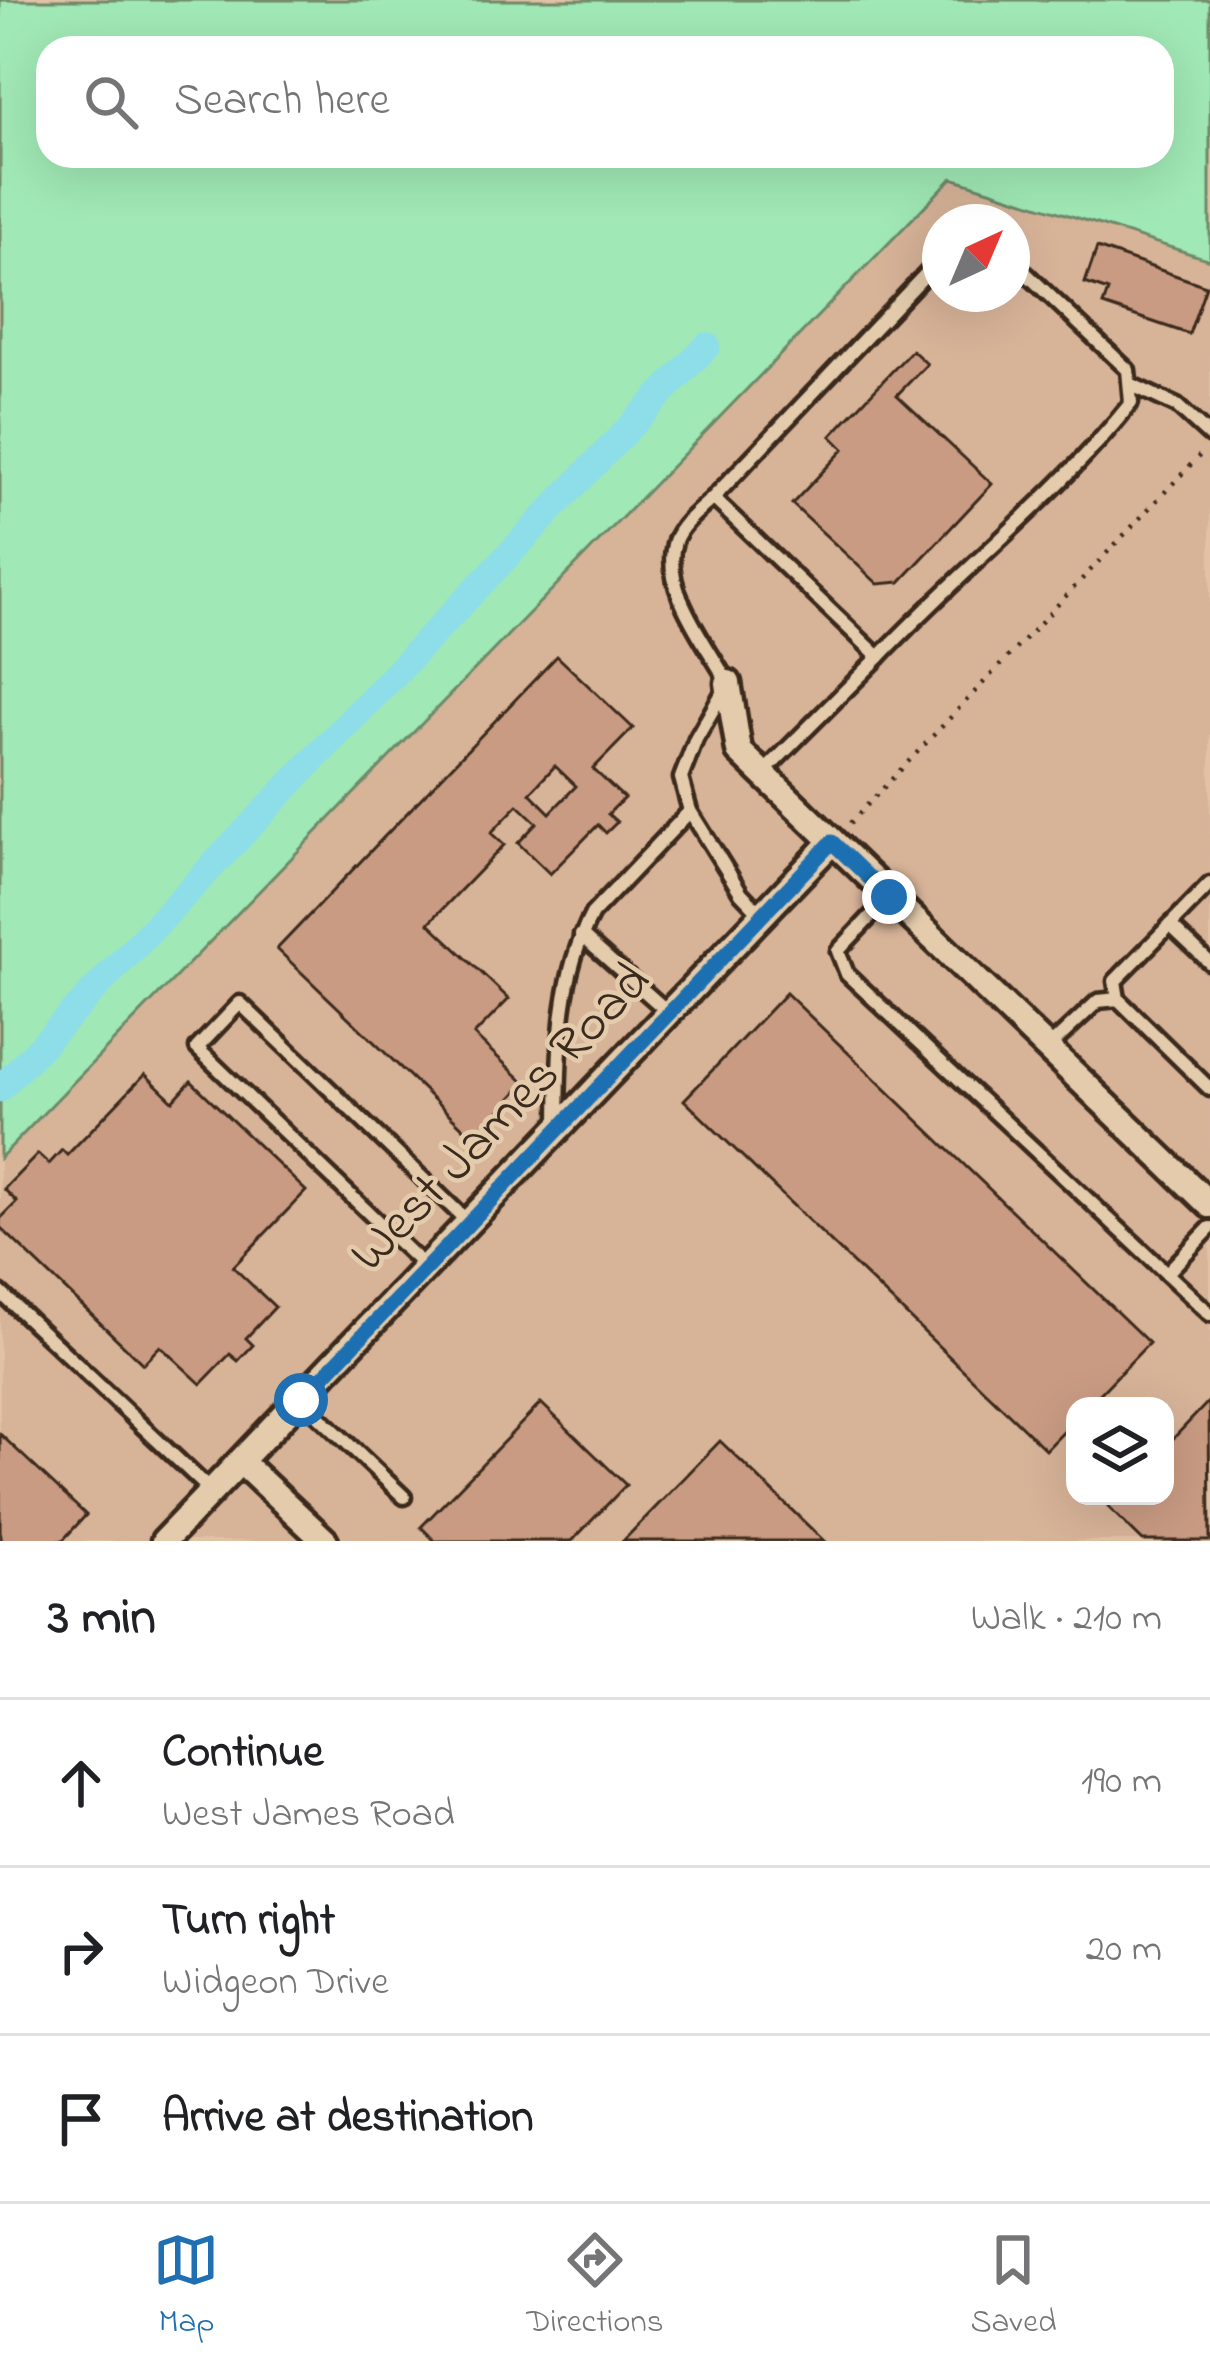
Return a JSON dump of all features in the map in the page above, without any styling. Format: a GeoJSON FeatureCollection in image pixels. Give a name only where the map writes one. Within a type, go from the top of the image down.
{"type":"FeatureCollection","features":[{"type":"Feature","properties":{"kind":"street"},"geometry":{"type":"LineString","coordinates":[[728,682],[739,751],[1210,1205]]}},
{"type":"Feature","properties":{"kind":"street","name":"West James Road"},"geometry":{"type":"LineString","coordinates":[[164,1541],[832,842]]}},
{"type":"Feature","properties":{"kind":"street"},"geometry":{"type":"LineString","coordinates":[[241,1462],[325,1541]]}},
{"type":"Feature","properties":{"kind":"lane"},"geometry":{"type":"LineString","coordinates":[[762,774],[1131,403],[1128,370],[1030,277]]}},
{"type":"Feature","properties":{"kind":"lane"},"geometry":{"type":"LineString","coordinates":[[762,916],[741,893],[690,811],[681,778],[696,739],[728,682],[677,590],[672,560],[676,537],[922,278]]}},
{"type":"Feature","properties":{"kind":"lane"},"geometry":{"type":"LineString","coordinates":[[1132,386],[1177,406],[1210,440]]}},
{"type":"Feature","properties":{"kind":"lane"},"geometry":{"type":"LineString","coordinates":[[713,497],[879,657]]}},
{"type":"Feature","properties":{"kind":"lane"},"geometry":{"type":"LineString","coordinates":[[558,1130],[566,985],[581,935],[592,914],[690,811]]}},
{"type":"Feature","properties":{"kind":"lane"},"geometry":{"type":"LineString","coordinates":[[1210,884],[1115,980],[1118,999],[1210,1089]]}},
{"type":"Feature","properties":{"kind":"lane"},"geometry":{"type":"LineString","coordinates":[[889,897],[838,951],[847,974],[1210,1314]]}},
{"type":"Feature","properties":{"kind":"lane"},"geometry":{"type":"LineString","coordinates":[[1170,925],[1210,963]]}},
{"type":"Feature","properties":{"kind":"lane"},"geometry":{"type":"LineString","coordinates":[[581,935],[669,1013]]}},
{"type":"Feature","properties":{"kind":"lane"},"geometry":{"type":"LineString","coordinates":[[1047,1048],[1098,1001],[1118,999]]}},
{"type":"Feature","properties":{"kind":"lane"},"geometry":{"type":"LineString","coordinates":[[426,1268],[197,1048],[240,1003],[469,1223]]}},
{"type":"Feature","properties":{"kind":"lane"},"geometry":{"type":"LineString","coordinates":[[1166,1273],[1210,1228]]}},
{"type":"Feature","properties":{"kind":"lane"},"geometry":{"type":"LineString","coordinates":[[0,1292],[212,1492]]}},
{"type":"Feature","properties":{"kind":"lane"},"geometry":{"type":"LineString","coordinates":[[301,1400],[404,1497]]}},
{"type":"Feature","properties":{"kind":"path"},"geometry":{"type":"LineString","coordinates":[[832,842],[1210,440]]}},
{"type":"Feature","properties":{"kind":"shaded area"},"geometry":{"type":"Polygon","coordinates":[[[952,178],[1210,260],[1210,1541],[0,1541],[0,1158],[922,209],[922,312],[1030,312],[1030,204],[927,204],[952,178]]]}},
{"type":"Feature","properties":{"kind":"green space"},"geometry":{"type":"Polygon","coordinates":[[[0,0],[1210,0],[1210,260],[952,178],[0,1158],[0,0]]]}},
{"type":"Feature","properties":{"kind":"building"},"geometry":{"type":"Polygon","coordinates":[[[1097,248],[1206,286],[1189,334],[1103,305],[1108,291],[1085,283],[1097,248]]]}},
{"type":"Feature","properties":{"kind":"building"},"geometry":{"type":"Polygon","coordinates":[[[912,350],[927,364],[897,395],[992,484],[900,582],[878,584],[792,504],[844,449],[831,436],[912,350]]]}},
{"type":"Feature","properties":{"kind":"building"},"geometry":{"type":"Polygon","coordinates":[[[557,656],[633,728],[593,769],[624,798],[608,814],[617,822],[606,833],[598,825],[550,874],[518,843],[537,823],[518,805],[491,833],[504,845],[429,923],[509,999],[474,1035],[525,1083],[474,1138],[277,949],[557,656]],[[555,766],[530,793],[550,813],[576,786],[555,766]]]}},
{"type":"Feature","properties":{"kind":"building"},"geometry":{"type":"Polygon","coordinates":[[[786,993],[1149,1343],[1097,1397],[1066,1397],[1066,1429],[1046,1450],[684,1100],[786,993]]]}},
{"type":"Feature","properties":{"kind":"building"},"geometry":{"type":"Polygon","coordinates":[[[145,1074],[173,1101],[191,1081],[306,1191],[233,1267],[275,1307],[246,1338],[253,1345],[238,1361],[230,1354],[201,1384],[160,1346],[143,1364],[0,1227],[0,1219],[17,1202],[4,1189],[38,1154],[49,1164],[62,1150],[67,1155],[145,1074]]]}},
{"type":"Feature","properties":{"kind":"building"},"geometry":{"type":"Polygon","coordinates":[[[1209,1401],[1210,1541],[1143,1541],[1108,1507],[1174,1505],[1174,1438],[1209,1401]]]}},
{"type":"Feature","properties":{"kind":"building"},"geometry":{"type":"Polygon","coordinates":[[[541,1403],[626,1485],[572,1541],[435,1541],[421,1527],[541,1403]]]}},
{"type":"Feature","properties":{"kind":"building"},"geometry":{"type":"Polygon","coordinates":[[[0,1434],[86,1515],[62,1541],[0,1541],[0,1434]]]}},
{"type":"Feature","properties":{"kind":"building"},"geometry":{"type":"Polygon","coordinates":[[[720,1441],[824,1541],[623,1541],[720,1441]]]}},
{"type":"Feature","properties":{"kind":"waterway"},"geometry":{"type":"LineString","coordinates":[[0,1089],[707,346]]}},
{"type":"Feature","properties":{"kind":"route"},"geometry":{"type":"LineString","coordinates":[[301,1400],[832,842],[889,897]]}}]}
